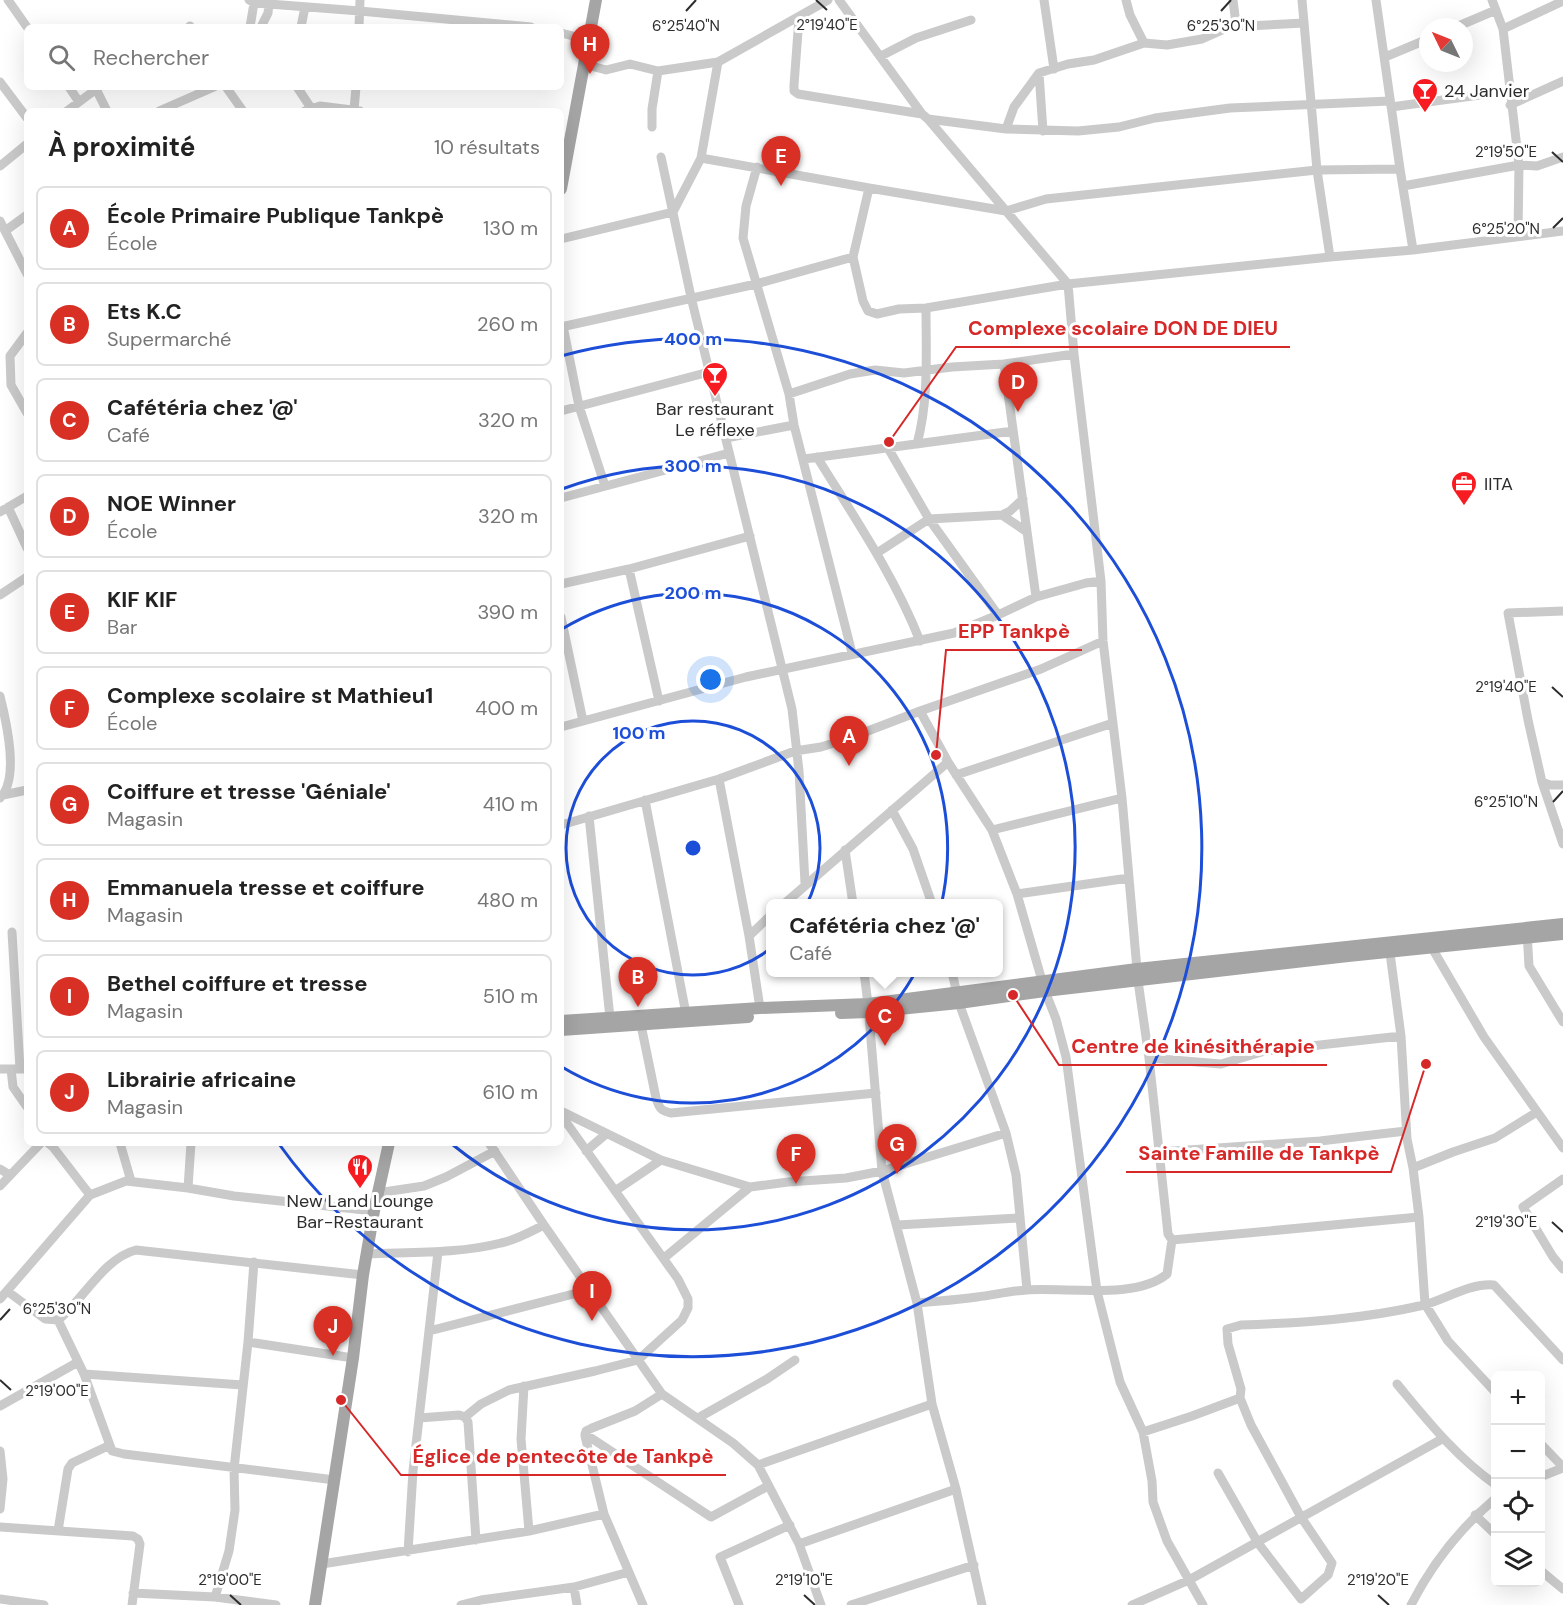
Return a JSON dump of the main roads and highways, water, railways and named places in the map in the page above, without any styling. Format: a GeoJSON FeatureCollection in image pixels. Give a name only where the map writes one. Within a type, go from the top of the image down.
{"type":"FeatureCollection","features":[{"type":"Feature","properties":{"kind":"main road"},"geometry":{"type":"LineString","coordinates":[[565,142],[584,64],[596,0]]}},
{"type":"Feature","properties":{"kind":"main road"},"geometry":{"type":"LineString","coordinates":[[1527,933],[1563,924]]}},
{"type":"Feature","properties":{"kind":"main road"},"geometry":{"type":"LineString","coordinates":[[564,1021],[764,1016],[869,1008],[1138,975],[1338,957],[1392,947],[1527,933],[1563,934]]}},
{"type":"Feature","properties":{"kind":"main road"},"geometry":{"type":"LineString","coordinates":[[564,1030],[641,1024],[760,1008],[869,1008]]}},
{"type":"Feature","properties":{"kind":"main road"},"geometry":{"type":"LineString","coordinates":[[315,1605],[335,1480],[366,1254],[388,1146]]}},
{"type":"Feature","properties":{"kind":"place","name":"Emmanuela tresse et coiffure"},"geometry":{"type":"Point","coordinates":[590,74]}},
{"type":"Feature","properties":{"kind":"place","name":"24 Janvier"},"geometry":{"type":"Point","coordinates":[1425,114]}},
{"type":"Feature","properties":{"kind":"place","name":"KIF KIF"},"geometry":{"type":"Point","coordinates":[781,186]}},
{"type":"Feature","properties":{"kind":"place","name":"Bar restaurant Le réflexe"},"geometry":{"type":"Point","coordinates":[715,398]}},
{"type":"Feature","properties":{"kind":"place","name":"NOE Winner"},"geometry":{"type":"Point","coordinates":[1018,412]}},
{"type":"Feature","properties":{"kind":"place","name":"Complexe scolaire DON DE DIEU"},"geometry":{"type":"Point","coordinates":[889,442]}},
{"type":"Feature","properties":{"kind":"place","name":"IITA"},"geometry":{"type":"Point","coordinates":[1464,507]}},
{"type":"Feature","properties":{"kind":"place","name":"EPP Tankpè"},"geometry":{"type":"Point","coordinates":[936,755]}},
{"type":"Feature","properties":{"kind":"place","name":"École Primaire Publique Tankpè"},"geometry":{"type":"Point","coordinates":[849,766]}},
{"type":"Feature","properties":{"kind":"place","name":"Centre de kinésithérapie"},"geometry":{"type":"Point","coordinates":[1013,995]}},
{"type":"Feature","properties":{"kind":"place","name":"Ets K.C"},"geometry":{"type":"Point","coordinates":[638,1007]}},
{"type":"Feature","properties":{"kind":"place","name":"Cafétéria chez '@'"},"geometry":{"type":"Point","coordinates":[885,1046]}},
{"type":"Feature","properties":{"kind":"place","name":"Sainte Famille de Tankpè"},"geometry":{"type":"Point","coordinates":[1426,1064]}},
{"type":"Feature","properties":{"kind":"place","name":"Coiffure et tresse 'Géniale'"},"geometry":{"type":"Point","coordinates":[897,1174]}},
{"type":"Feature","properties":{"kind":"place","name":"Complexe scolaire st Mathieu1"},"geometry":{"type":"Point","coordinates":[796,1184]}},
{"type":"Feature","properties":{"kind":"place","name":"New Land Lounge Bar-Restaurant"},"geometry":{"type":"Point","coordinates":[360,1190]}},
{"type":"Feature","properties":{"kind":"place","name":"Bethel coiffure et tresse"},"geometry":{"type":"Point","coordinates":[592,1321]}},
{"type":"Feature","properties":{"kind":"place","name":"Librairie africaine"},"geometry":{"type":"Point","coordinates":[333,1356]}},
{"type":"Feature","properties":{"kind":"place","name":"Églice de pentecôte de Tankpè"},"geometry":{"type":"Point","coordinates":[341,1400]}}]}
